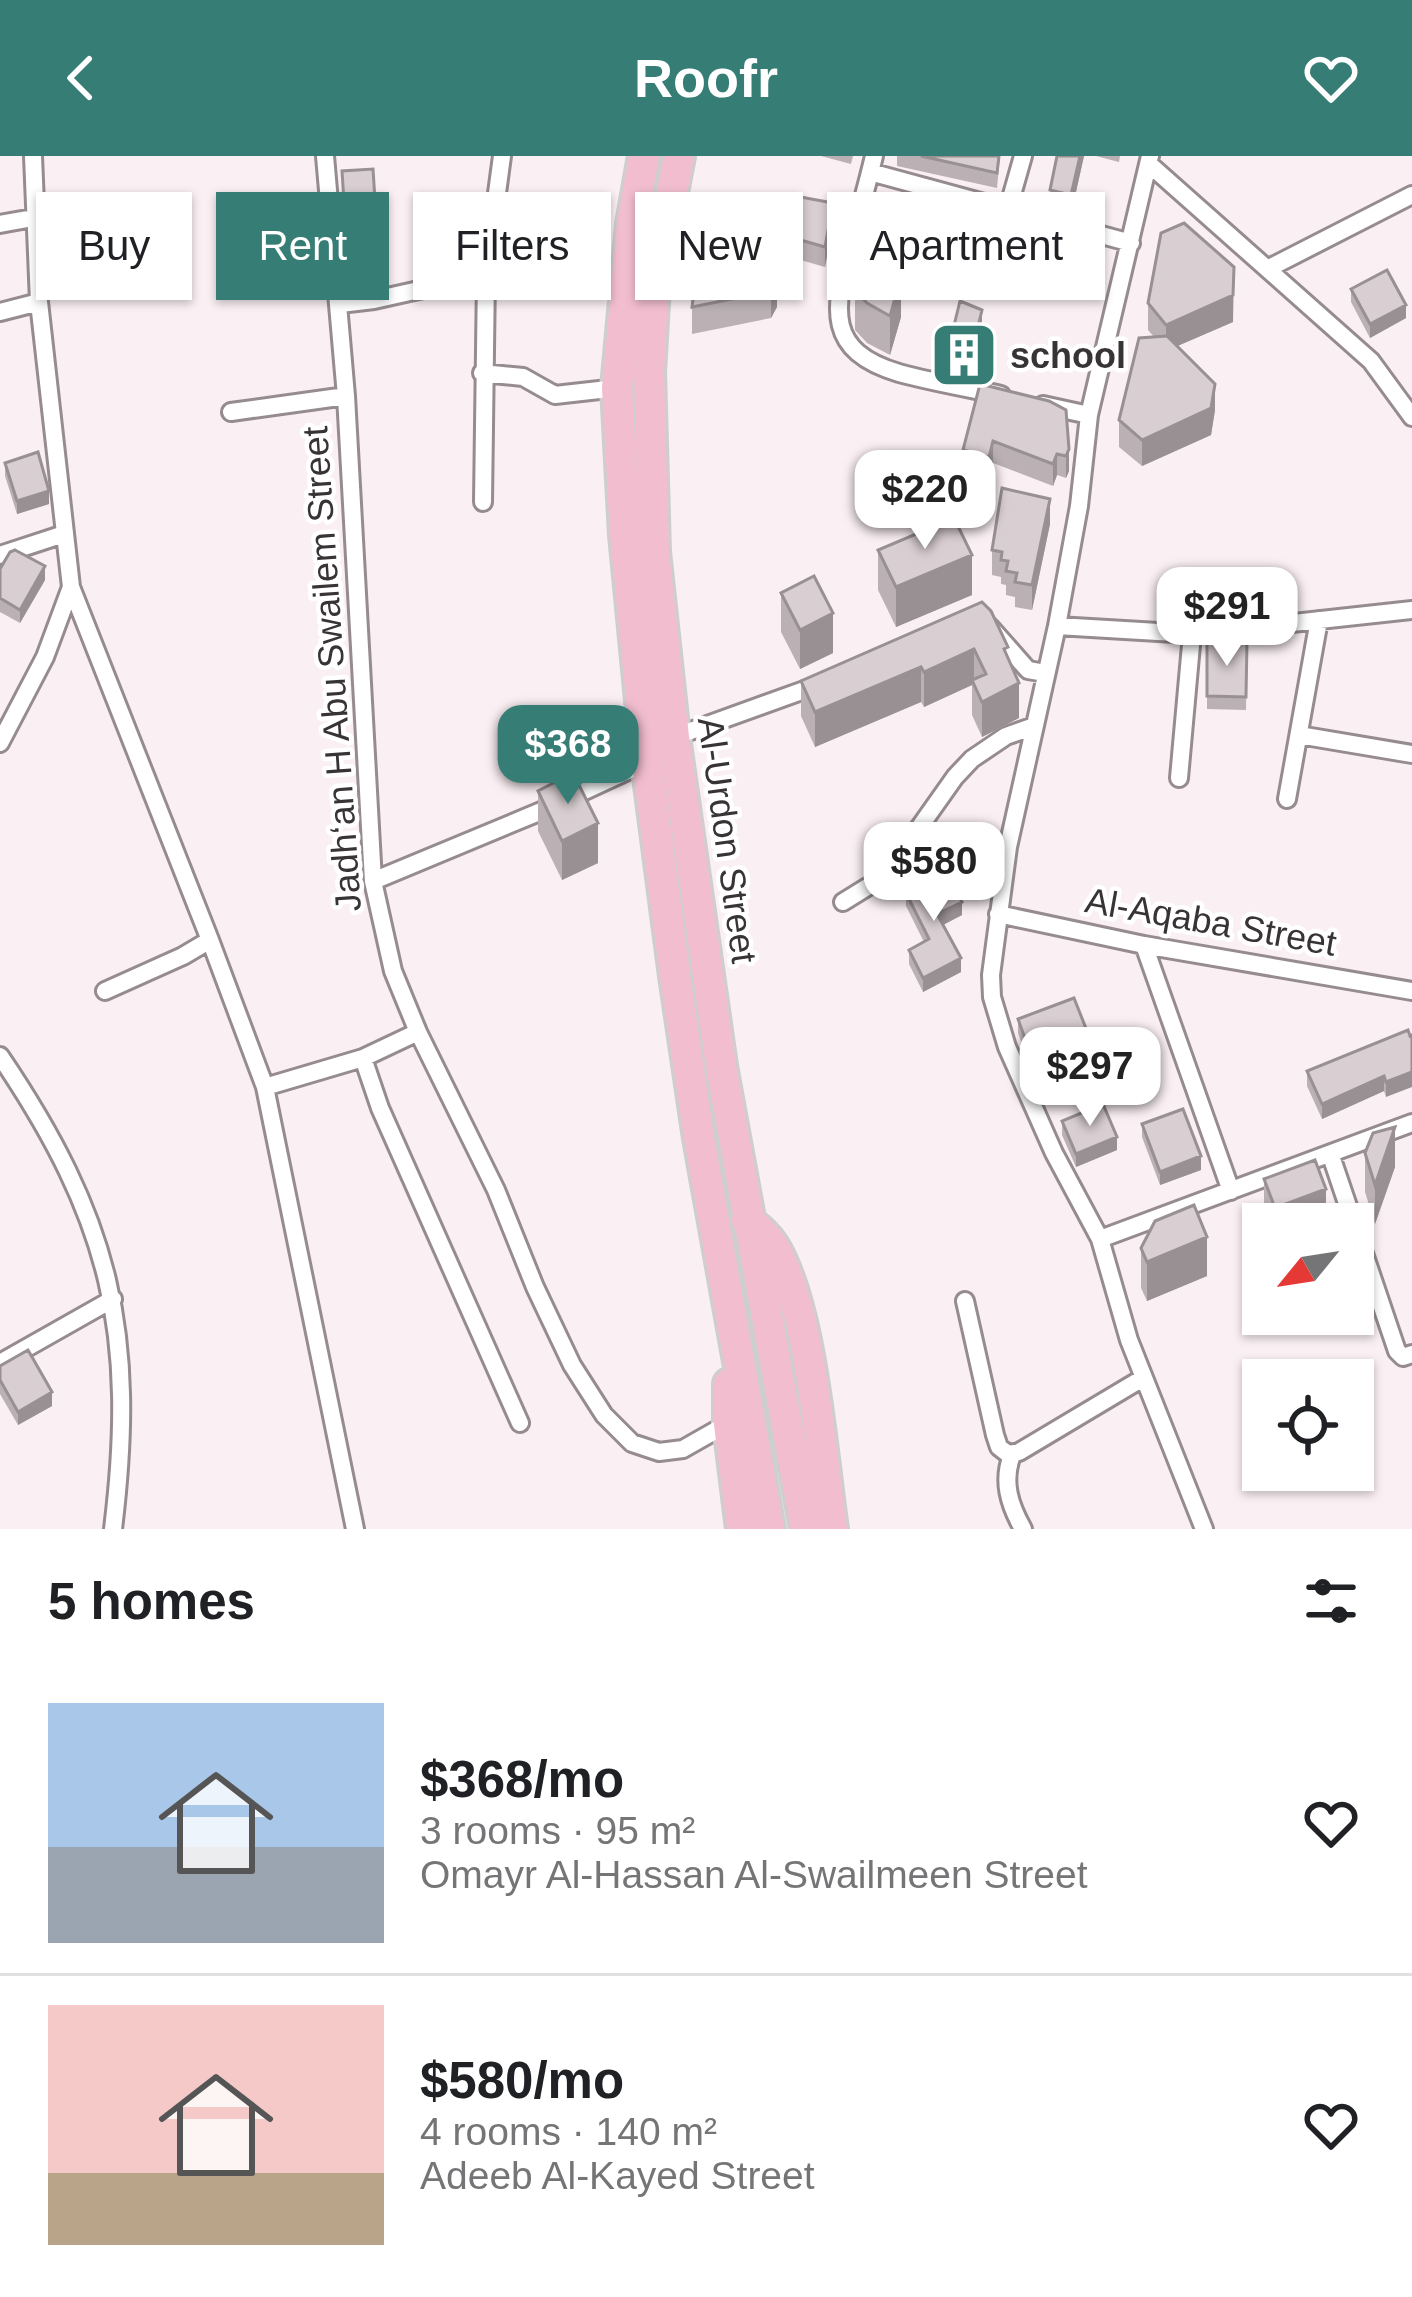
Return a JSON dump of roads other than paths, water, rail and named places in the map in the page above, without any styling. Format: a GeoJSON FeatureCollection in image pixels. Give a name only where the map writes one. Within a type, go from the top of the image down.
{"type":"FeatureCollection","features":[{"type":"Feature","properties":{"kind":"highway","name":"Al-Urdon Street"},"geometry":{"type":"LineString","coordinates":[[644,156],[632,224],[617,388],[625,535],[647,762],[695,1114],[722,1264],[739,1417]]}},
{"type":"Feature","properties":{"kind":"highway","name":"Al-Urdon Street"},"geometry":{"type":"LineString","coordinates":[[679,156],[655,286],[648,431],[652,531],[674,737],[710,997],[806,1529]]}},
{"type":"Feature","properties":{"kind":"highway"},"geometry":{"type":"LineString","coordinates":[[747,1220],[774,1248],[793,1302],[832,1529]]}},
{"type":"Feature","properties":{"kind":"highway"},"geometry":{"type":"LineString","coordinates":[[739,1417],[742,1529]]}},
{"type":"Feature","properties":{"kind":"highway"},"geometry":{"type":"LineString","coordinates":[[739,1417],[769,1529]]}},
{"type":"Feature","properties":{"kind":"street"},"geometry":{"type":"LineString","coordinates":[[33,156],[39,302],[71,587],[265,1087],[355,1529]]}},
{"type":"Feature","properties":{"kind":"street","name":"Jadh‘an H Abu Swailem Street"},"geometry":{"type":"LineString","coordinates":[[325,156],[340,304],[373,881],[388,951],[418,1032],[496,1190],[535,1287],[572,1365],[604,1414],[632,1443],[659,1452],[683,1449],[739,1417]]}},
{"type":"Feature","properties":{"kind":"street"},"geometry":{"type":"LineString","coordinates":[[497,192],[502,156]]}},
{"type":"Feature","properties":{"kind":"street"},"geometry":{"type":"LineString","coordinates":[[1013,192],[1023,156]]}},
{"type":"Feature","properties":{"kind":"street"},"geometry":{"type":"LineString","coordinates":[[1204,1529],[1143,1378],[1100,1239],[1047,1138],[998,1018],[991,975],[998,914],[1078,506],[1089,415],[1149,160],[1371,361],[1412,417]]}},
{"type":"Feature","properties":{"kind":"street"},"geometry":{"type":"LineString","coordinates":[[957,192],[872,164],[837,299],[842,333],[852,347],[897,372],[1089,415]]}},
{"type":"Feature","properties":{"kind":"street"},"geometry":{"type":"LineString","coordinates":[[1269,268],[1412,195]]}},
{"type":"Feature","properties":{"kind":"street"},"geometry":{"type":"LineString","coordinates":[[0,224],[33,218]]}},
{"type":"Feature","properties":{"kind":"street"},"geometry":{"type":"LineString","coordinates":[[1105,236],[1131,243]]}},
{"type":"Feature","properties":{"kind":"street"},"geometry":{"type":"LineString","coordinates":[[340,304],[413,291]]}},
{"type":"Feature","properties":{"kind":"street"},"geometry":{"type":"LineString","coordinates":[[483,502],[485,300]]}},
{"type":"Feature","properties":{"kind":"street"},"geometry":{"type":"LineString","coordinates":[[0,311],[39,302]]}},
{"type":"Feature","properties":{"kind":"street"},"geometry":{"type":"LineString","coordinates":[[482,373],[523,376],[545,393],[556,395],[617,388]]}},
{"type":"Feature","properties":{"kind":"street"},"geometry":{"type":"LineString","coordinates":[[231,412],[346,396]]}},
{"type":"Feature","properties":{"kind":"street"},"geometry":{"type":"LineString","coordinates":[[0,556],[64,534]]}},
{"type":"Feature","properties":{"kind":"street"},"geometry":{"type":"LineString","coordinates":[[0,742],[45,657],[71,587]]}},
{"type":"Feature","properties":{"kind":"street"},"geometry":{"type":"LineString","coordinates":[[1057,626],[1192,634],[1412,610]]}},
{"type":"Feature","properties":{"kind":"street"},"geometry":{"type":"LineString","coordinates":[[1287,799],[1319,620]]}},
{"type":"Feature","properties":{"kind":"street"},"geometry":{"type":"LineString","coordinates":[[975,622],[993,628],[1028,670],[1046,673]]}},
{"type":"Feature","properties":{"kind":"street"},"geometry":{"type":"LineString","coordinates":[[1179,778],[1192,634]]}},
{"type":"Feature","properties":{"kind":"street"},"geometry":{"type":"LineString","coordinates":[[674,737],[845,674]]}},
{"type":"Feature","properties":{"kind":"street"},"geometry":{"type":"LineString","coordinates":[[843,902],[885,876],[972,759],[1006,736],[1034,726]]}},
{"type":"Feature","properties":{"kind":"street"},"geometry":{"type":"LineString","coordinates":[[1299,735],[1412,754]]}},
{"type":"Feature","properties":{"kind":"street"},"geometry":{"type":"LineString","coordinates":[[373,881],[647,762]]}},
{"type":"Feature","properties":{"kind":"street","name":"Al-Aqaba Street"},"geometry":{"type":"LineString","coordinates":[[998,914],[1144,945],[1412,991]]}},
{"type":"Feature","properties":{"kind":"street"},"geometry":{"type":"LineString","coordinates":[[105,991],[210,940]]}},
{"type":"Feature","properties":{"kind":"street"},"geometry":{"type":"LineString","coordinates":[[1144,945],[1231,1191]]}},
{"type":"Feature","properties":{"kind":"street"},"geometry":{"type":"LineString","coordinates":[[265,1087],[363,1058],[418,1032]]}},
{"type":"Feature","properties":{"kind":"street"},"geometry":{"type":"LineString","coordinates":[[0,1056],[46,1127],[80,1193],[113,1299],[121,1406],[113,1529]]}},
{"type":"Feature","properties":{"kind":"street"},"geometry":{"type":"LineString","coordinates":[[363,1058],[380,1108],[520,1423]]}},
{"type":"Feature","properties":{"kind":"street"},"geometry":{"type":"LineString","coordinates":[[1100,1239],[1412,1123]]}},
{"type":"Feature","properties":{"kind":"street"},"geometry":{"type":"LineString","coordinates":[[1331,1156],[1397,1352],[1403,1357],[1412,1354]]}},
{"type":"Feature","properties":{"kind":"street"},"geometry":{"type":"LineString","coordinates":[[0,1363],[113,1299]]}},
{"type":"Feature","properties":{"kind":"street"},"geometry":{"type":"LineString","coordinates":[[965,1300],[995,1435],[999,1447],[1012,1455]]}},
{"type":"Feature","properties":{"kind":"street"},"geometry":{"type":"LineString","coordinates":[[1023,1529],[1007,1489],[1005,1472],[1012,1455],[1143,1378]]}},
{"type":"Feature","properties":{"kind":"place","name":"school"},"geometry":{"type":"Point","coordinates":[964,355]}}]}
